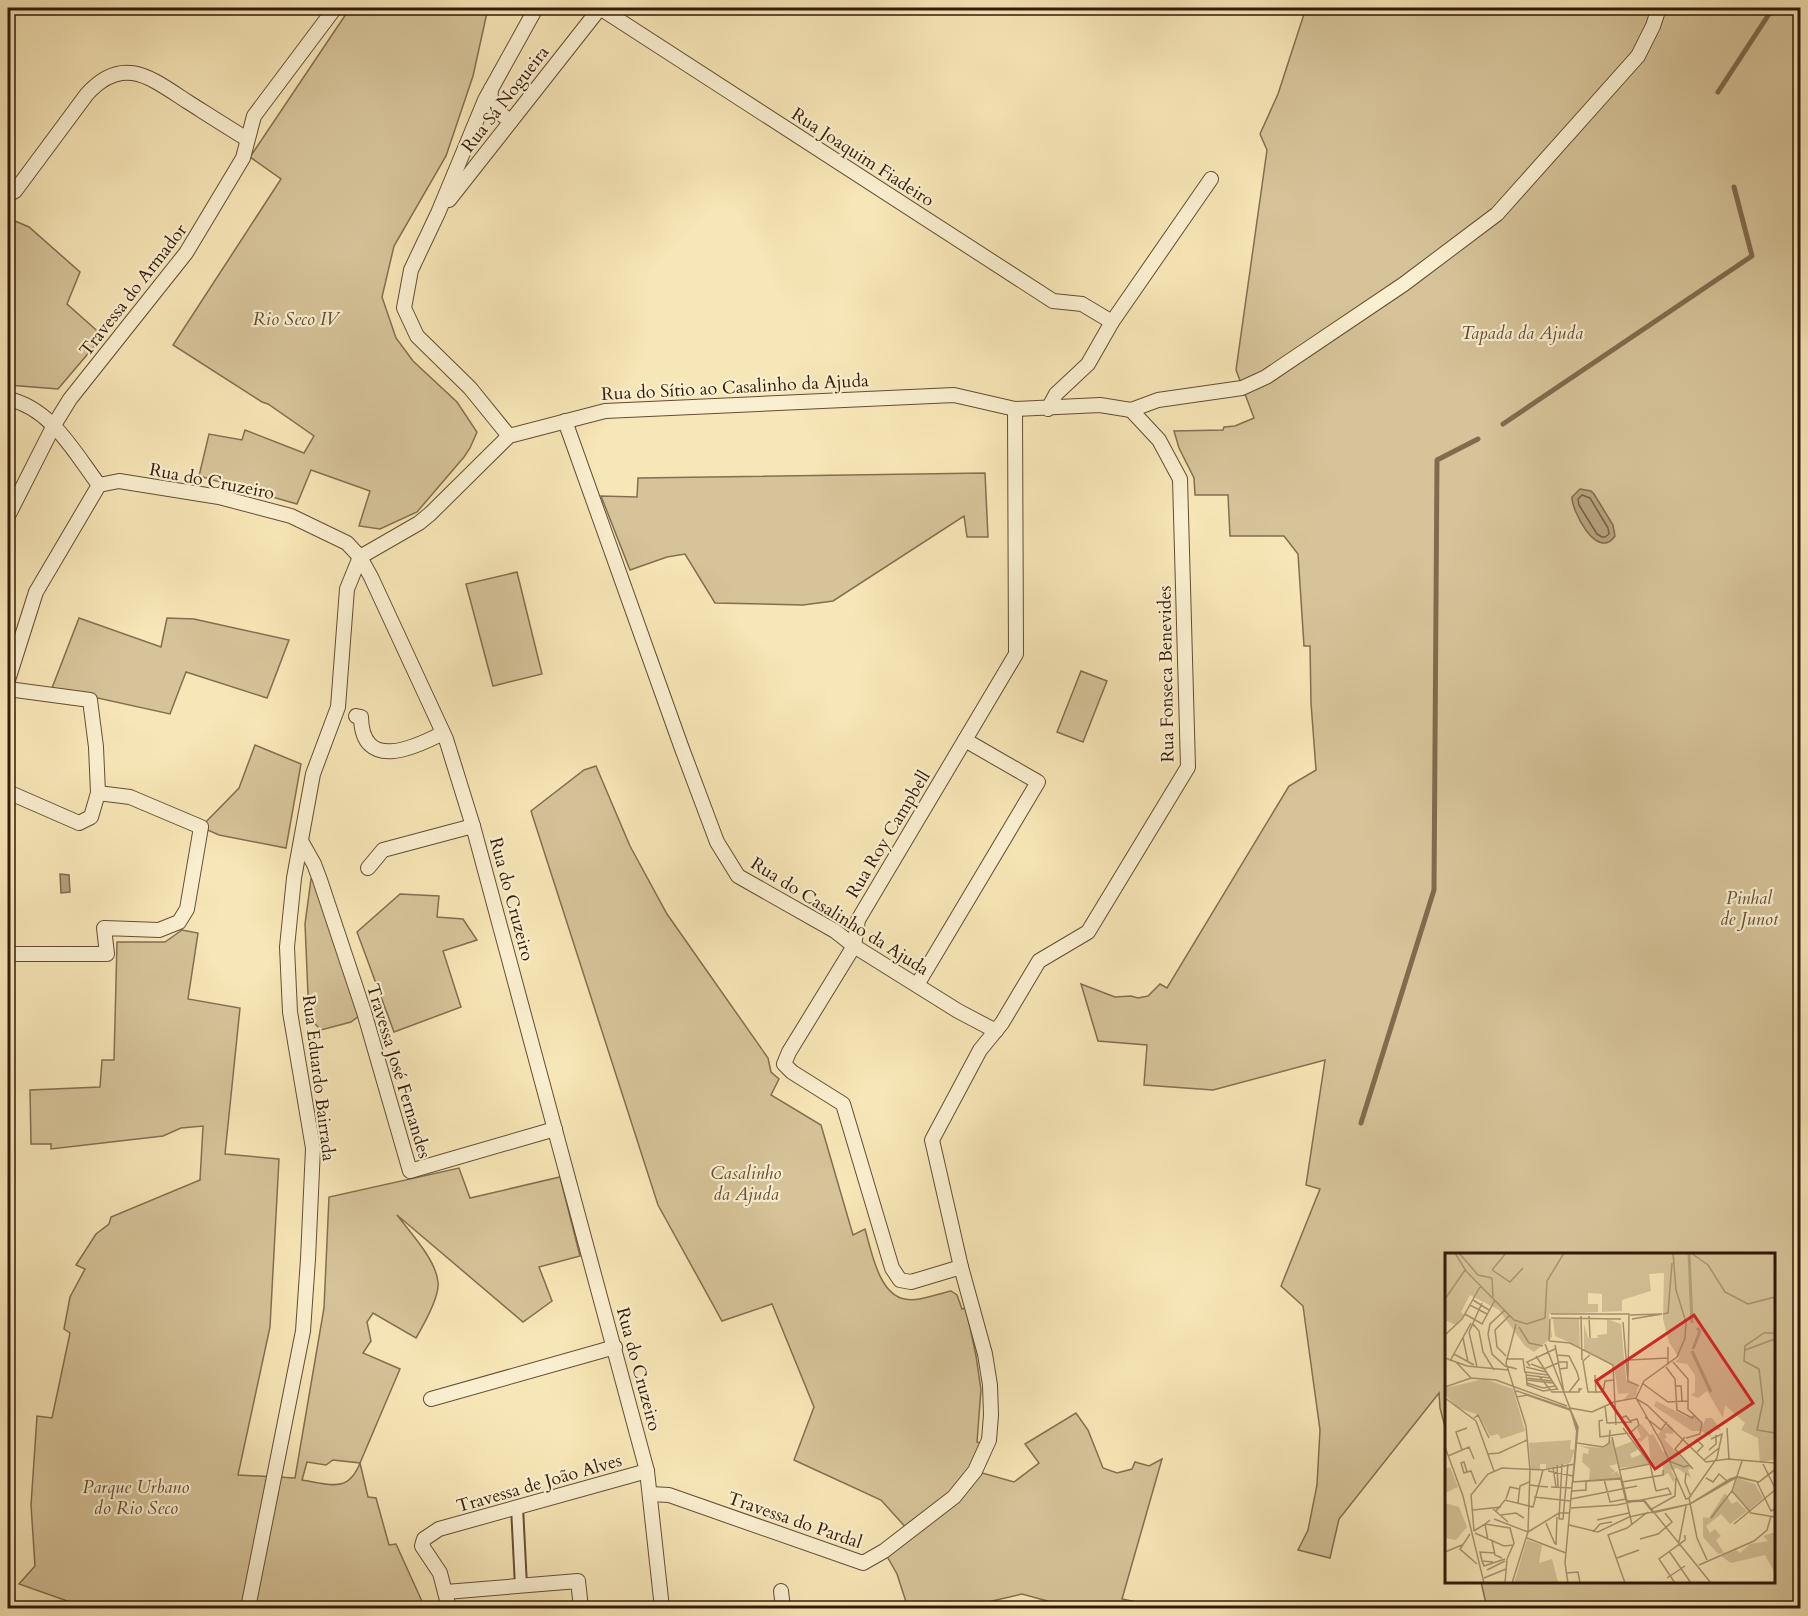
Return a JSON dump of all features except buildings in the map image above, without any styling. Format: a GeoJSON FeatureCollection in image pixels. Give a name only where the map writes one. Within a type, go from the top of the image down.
{"type":"FeatureCollection","features":[{"type":"Feature","properties":{"kind":"street","name":"Travessa do Armador"},"geometry":{"type":"LineString","coordinates":[[8,516],[54,425],[70,399],[186,253],[243,158],[250,125],[258,109],[335,8]]}},
{"type":"Feature","properties":{"kind":"street","name":"Rua Sá Nogueira"},"geometry":{"type":"LineString","coordinates":[[508,436],[470,388],[417,336],[404,308],[411,270],[438,213],[491,87],[536,8]]}},
{"type":"Feature","properties":{"kind":"street","name":"Rua Sá Nogueira"},"geometry":{"type":"LineString","coordinates":[[438,213],[600,8]]}},
{"type":"Feature","properties":{"kind":"street","name":"Rua Joaquim Fiadeiro"},"geometry":{"type":"LineString","coordinates":[[600,8],[1053,301],[1082,304],[1113,322]]}},
{"type":"Feature","properties":{"kind":"street","name":"Rua do Sítio ao Casalinho da Ajuda"},"geometry":{"type":"LineString","coordinates":[[508,436],[604,411],[891,396],[954,395],[1015,409],[1100,405],[1131,410],[1158,400],[1242,388],[1276,370],[1404,284],[1497,214],[1638,56],[1659,8]]}},
{"type":"Feature","properties":{"kind":"street"},"geometry":{"type":"LineString","coordinates":[[8,195],[15,191],[97,82],[109,75],[127,72],[147,75],[247,139]]}},
{"type":"Feature","properties":{"kind":"street"},"geometry":{"type":"LineString","coordinates":[[491,87],[492,106],[511,121]]}},
{"type":"Feature","properties":{"kind":"street"},"geometry":{"type":"LineString","coordinates":[[1048,409],[1056,394],[1088,364],[1113,322],[1211,179]]}},
{"type":"Feature","properties":{"kind":"street"},"geometry":{"type":"LineString","coordinates":[[8,399],[30,407],[54,425],[99,484],[36,592],[8,680]]}},
{"type":"Feature","properties":{"kind":"street","name":"Rua Roy Campbell"},"geometry":{"type":"LineString","coordinates":[[961,1267],[911,1282],[900,1280],[892,1268],[843,1104],[792,1072],[784,1064],[789,1052],[854,946],[858,920],[1016,654],[1015,409]]}},
{"type":"Feature","properties":{"kind":"street","name":"Rua Fonseca Benevides"},"geometry":{"type":"LineString","coordinates":[[996,1031],[1039,961],[1088,932],[1188,767],[1180,479],[1159,440],[1131,410]]}},
{"type":"Feature","properties":{"kind":"street","name":"Rua do Casalinho da Ajuda"},"geometry":{"type":"LineString","coordinates":[[565,421],[717,842],[738,876],[835,932],[958,1011],[996,1031]]}},
{"type":"Feature","properties":{"kind":"street"},"geometry":{"type":"LineString","coordinates":[[360,556],[430,514],[508,436]]}},
{"type":"Feature","properties":{"kind":"street","name":"Rua do Cruzeiro"},"geometry":{"type":"LineString","coordinates":[[99,484],[119,481],[219,497],[291,516],[348,543],[360,556],[443,733],[473,826],[647,1471],[662,1608]]}},
{"type":"Feature","properties":{"kind":"street","name":"Rua Eduardo Bairrada"},"geometry":{"type":"LineString","coordinates":[[248,1608],[303,1331],[308,1259],[313,1148],[290,1012],[287,947],[294,878],[313,774],[338,707],[347,589],[360,556]]}},
{"type":"Feature","properties":{"kind":"street"},"geometry":{"type":"LineString","coordinates":[[8,689],[90,700],[96,747],[98,793],[91,817],[79,823],[8,792]]}},
{"type":"Feature","properties":{"kind":"street"},"geometry":{"type":"LineString","coordinates":[[356,716],[362,717],[362,729],[366,740],[381,750],[399,752],[420,746],[443,733]]}},
{"type":"Feature","properties":{"kind":"street"},"geometry":{"type":"LineString","coordinates":[[917,985],[1038,782],[965,740]]}},
{"type":"Feature","properties":{"kind":"street"},"geometry":{"type":"LineString","coordinates":[[8,954],[107,954],[104,928],[159,930],[179,921],[187,909],[201,827],[130,797],[98,793]]}},
{"type":"Feature","properties":{"kind":"street"},"geometry":{"type":"LineString","coordinates":[[368,868],[383,850],[473,826]]}},
{"type":"Feature","properties":{"kind":"street","name":"Travessa José Fernandes"},"geometry":{"type":"LineString","coordinates":[[301,841],[314,864],[364,1012],[410,1171],[555,1130]]}},
{"type":"Feature","properties":{"kind":"street"},"geometry":{"type":"LineString","coordinates":[[961,1267],[932,1140],[980,1050],[996,1031]]}},
{"type":"Feature","properties":{"kind":"street","name":"Travessa do Pardal"},"geometry":{"type":"LineString","coordinates":[[650,1494],[669,1495],[863,1563],[884,1551],[954,1497],[975,1471],[989,1440],[990,1385],[985,1354],[961,1267]]}},
{"type":"Feature","properties":{"kind":"street"},"geometry":{"type":"LineString","coordinates":[[431,1399],[615,1347]]}},
{"type":"Feature","properties":{"kind":"street","name":"Travessa de João Alves"},"geometry":{"type":"LineString","coordinates":[[446,1593],[440,1573],[422,1546],[424,1539],[440,1529],[647,1471]]}},
{"type":"Feature","properties":{"kind":"street"},"geometry":{"type":"LineString","coordinates":[[517,1507],[521,1586]]}},
{"type":"Feature","properties":{"kind":"street"},"geometry":{"type":"LineString","coordinates":[[449,1608],[446,1593],[578,1581],[581,1608]]}},
{"type":"Feature","properties":{"kind":"street"},"geometry":{"type":"LineString","coordinates":[[781,1591],[783,1608]]}},
{"type":"Feature","properties":{"kind":"green space","name":"Rio Seco IV"},"geometry":{"type":"Polygon","coordinates":[[[350,8],[488,8],[473,76],[446,156],[394,246],[382,297],[396,338],[413,361],[457,402],[477,432],[464,457],[417,512],[380,529],[359,526],[370,491],[311,470],[297,504],[199,476],[209,434],[242,440],[245,430],[304,453],[314,436],[268,404],[173,345],[281,179],[250,157],[350,8]]]}},
{"type":"Feature","properties":{"kind":"green space","name":"Tapada da Ajuda"},"geometry":{"type":"Polygon","coordinates":[[[1306,8],[1800,8],[1800,1608],[1487,1608],[1481,1583],[1775,1583],[1775,1253],[1445,1253],[1445,1427],[1439,1393],[1339,1519],[1330,1558],[1298,1550],[1308,1530],[1317,1485],[1320,1430],[1303,1306],[1281,1286],[1320,1189],[1306,1185],[1325,1060],[1213,1090],[1144,1085],[1147,1045],[1098,1041],[1081,984],[1115,997],[1148,996],[1160,984],[1167,988],[1289,786],[1316,770],[1310,646],[1304,646],[1298,554],[1284,536],[1230,536],[1228,495],[1195,495],[1194,478],[1179,448],[1174,431],[1223,430],[1224,427],[1235,426],[1254,418],[1236,370],[1267,150],[1260,134],[1278,94],[1306,8]]]}},
{"type":"Feature","properties":{"kind":"green space"},"geometry":{"type":"Polygon","coordinates":[[[8,218],[29,227],[80,272],[67,304],[103,336],[58,389],[8,385],[8,218]]]}},
{"type":"Feature","properties":{"kind":"green space"},"geometry":{"type":"Polygon","coordinates":[[[985,473],[988,537],[967,537],[964,516],[833,601],[803,605],[715,603],[685,554],[667,557],[630,570],[601,496],[637,497],[638,478],[985,473]]]}},
{"type":"Feature","properties":{"kind":"green space"},"geometry":{"type":"Polygon","coordinates":[[[517,572],[542,674],[493,686],[466,584],[517,572]]]}},
{"type":"Feature","properties":{"kind":"green space"},"geometry":{"type":"Polygon","coordinates":[[[79,618],[161,647],[167,618],[194,619],[289,640],[267,698],[186,672],[170,714],[52,688],[79,618]]]}},
{"type":"Feature","properties":{"kind":"green space"},"geometry":{"type":"Polygon","coordinates":[[[1081,671],[1107,681],[1083,742],[1057,732],[1081,671]]]}},
{"type":"Feature","properties":{"kind":"green space"},"geometry":{"type":"Polygon","coordinates":[[[255,745],[301,764],[286,848],[219,835],[201,827],[239,788],[255,745]]]}},
{"type":"Feature","properties":{"kind":"green space","name":"Casalinho da Ajuda"},"geometry":{"type":"Polygon","coordinates":[[[596,766],[630,846],[667,914],[768,1058],[771,1072],[779,1079],[771,1095],[821,1125],[853,1235],[865,1229],[882,1281],[896,1296],[910,1300],[951,1291],[957,1295],[962,1309],[966,1308],[981,1390],[977,1442],[983,1444],[975,1471],[1014,1482],[1039,1463],[1025,1444],[1076,1413],[1088,1430],[1103,1468],[1117,1473],[1132,1469],[1135,1462],[1149,1466],[1162,1459],[1122,1599],[1142,1603],[1142,1608],[1065,1608],[1022,1594],[988,1602],[974,1608],[908,1608],[897,1574],[884,1551],[909,1531],[881,1500],[794,1460],[814,1407],[772,1304],[722,1321],[658,1205],[531,811],[584,770],[596,766]]]}},
{"type":"Feature","properties":{"kind":"green space"},"geometry":{"type":"Polygon","coordinates":[[[311,879],[320,880],[364,1012],[351,1022],[321,1030],[309,1018],[305,924],[311,879]]]}},
{"type":"Feature","properties":{"kind":"green space"},"geometry":{"type":"Polygon","coordinates":[[[400,894],[439,896],[437,917],[463,919],[477,940],[443,951],[461,1007],[394,1032],[357,932],[400,894]]]}},
{"type":"Feature","properties":{"kind":"green space","name":"Parque Urbano do Rio Seco"},"geometry":{"type":"Polygon","coordinates":[[[182,930],[198,933],[188,999],[240,1008],[225,1154],[279,1159],[270,1327],[238,1475],[295,1478],[324,1308],[329,1197],[459,1168],[470,1198],[560,1177],[580,1256],[539,1267],[552,1301],[523,1322],[397,1215],[428,1256],[436,1274],[438,1288],[430,1311],[416,1338],[373,1313],[367,1322],[371,1341],[363,1353],[400,1369],[360,1463],[368,1497],[376,1498],[389,1545],[396,1544],[425,1608],[87,1608],[19,1584],[35,1566],[31,1505],[37,1416],[52,1418],[70,1333],[64,1329],[70,1297],[85,1269],[76,1265],[96,1234],[109,1224],[111,1217],[200,1180],[203,1126],[181,1128],[163,1136],[51,1149],[51,1144],[31,1144],[30,1090],[100,1087],[102,1060],[114,1060],[117,942],[165,942],[182,930]],[[333,1460],[326,1465],[307,1462],[302,1480],[337,1485],[350,1479],[360,1463],[333,1460]]]}},
{"type":"Feature","properties":{"kind":"water"},"geometry":{"type":"Polygon","coordinates":[[[1580,489],[1591,491],[1594,494],[1613,525],[1615,536],[1608,542],[1601,543],[1593,538],[1580,521],[1572,497],[1580,489]]]}},
{"type":"Feature","properties":{"kind":"water"},"geometry":{"type":"Polygon","coordinates":[[[60,874],[69,875],[70,892],[61,893],[60,874]]]}},
{"type":"Feature","properties":{"kind":"waterway"},"geometry":{"type":"LineString","coordinates":[[1718,92],[1773,8]]}},
{"type":"Feature","properties":{"kind":"waterway"},"geometry":{"type":"LineString","coordinates":[[1503,424],[1752,256],[1734,187]]}},
{"type":"Feature","properties":{"kind":"waterway"},"geometry":{"type":"LineString","coordinates":[[1361,1123],[1434,890],[1437,460],[1478,439]]}},
{"type":"Feature","properties":{"kind":"park label","name":"Pinhal de Junot"},"geometry":{"type":"Point","coordinates":[1749,908]}}]}
